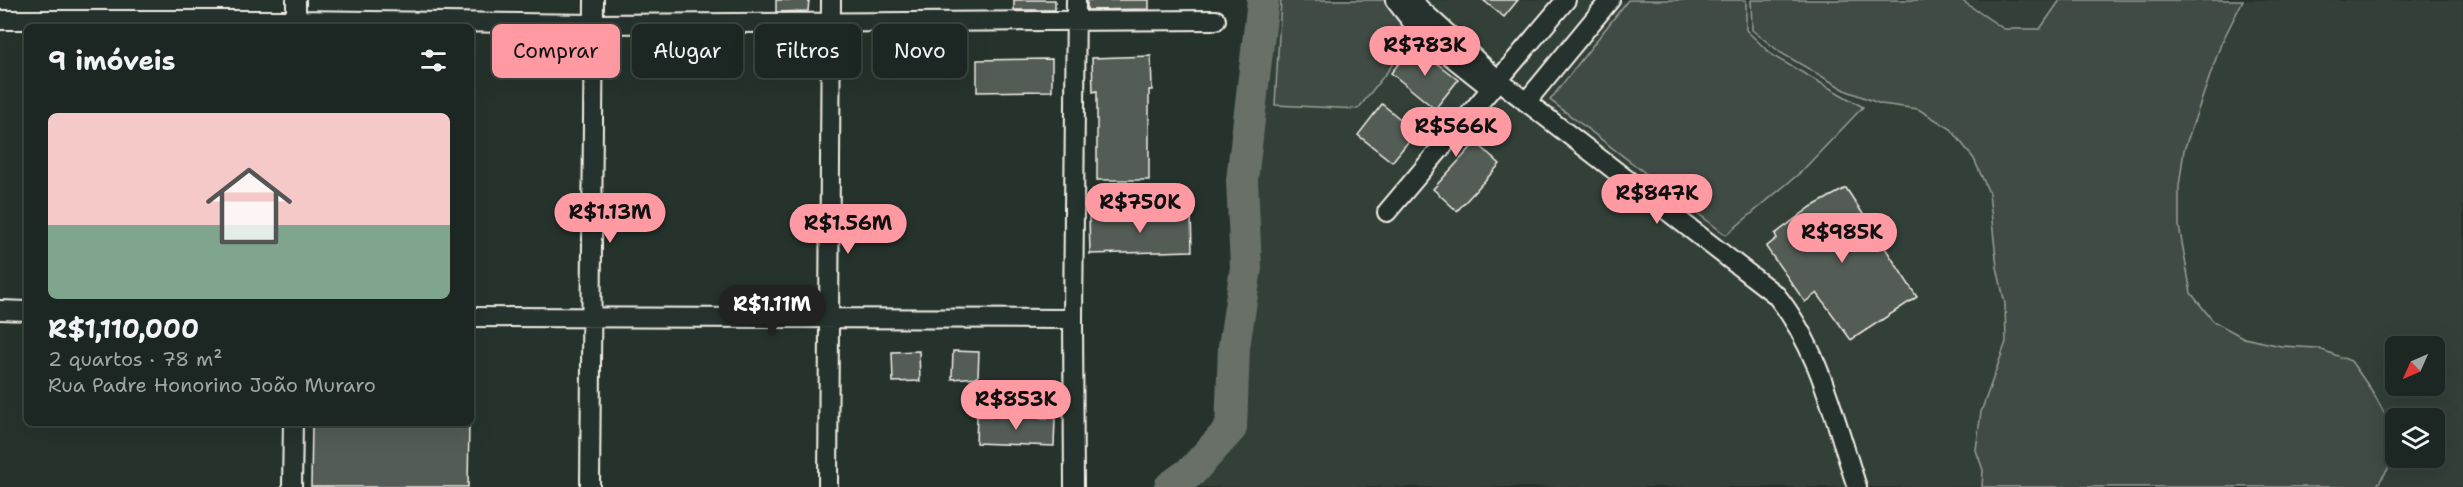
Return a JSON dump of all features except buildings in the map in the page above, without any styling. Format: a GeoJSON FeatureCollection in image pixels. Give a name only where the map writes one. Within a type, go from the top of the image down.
{"type":"FeatureCollection","features":[{"type":"Feature","properties":{"kind":"street"},"geometry":{"type":"LineString","coordinates":[[296,0],[296,23]]}},
{"type":"Feature","properties":{"kind":"street"},"geometry":{"type":"LineString","coordinates":[[593,24],[594,0]]}},
{"type":"Feature","properties":{"kind":"street"},"geometry":{"type":"LineString","coordinates":[[828,487],[831,0]]}},
{"type":"Feature","properties":{"kind":"street"},"geometry":{"type":"LineString","coordinates":[[1074,487],[1076,0]]}},
{"type":"Feature","properties":{"kind":"street"},"geometry":{"type":"LineString","coordinates":[[1395,0],[1420,32],[1495,84],[1526,102],[1776,295],[1792,315],[1814,358],[1857,487]]}},
{"type":"Feature","properties":{"kind":"street"},"geometry":{"type":"LineString","coordinates":[[1413,0],[1495,84]]}},
{"type":"Feature","properties":{"kind":"street"},"geometry":{"type":"LineString","coordinates":[[1387,212],[1566,0]]}},
{"type":"Feature","properties":{"kind":"street"},"geometry":{"type":"LineString","coordinates":[[1526,102],[1610,0]]}},
{"type":"Feature","properties":{"kind":"street"},"geometry":{"type":"LineString","coordinates":[[0,20],[593,24],[1216,20]]}},
{"type":"Feature","properties":{"kind":"street"},"geometry":{"type":"LineString","coordinates":[[590,487],[593,78]]}},
{"type":"Feature","properties":{"kind":"street"},"geometry":{"type":"LineString","coordinates":[[0,310],[24,311]]}},
{"type":"Feature","properties":{"kind":"street"},"geometry":{"type":"LineString","coordinates":[[474,317],[1073,319]]}},
{"type":"Feature","properties":{"kind":"street"},"geometry":{"type":"LineString","coordinates":[[292,426],[292,487]]}},
{"type":"Feature","properties":{"kind":"shaded area"},"geometry":{"type":"Polygon","coordinates":[[[1265,0],[2463,0],[2463,487],[1185,487],[1238,432],[1243,348],[1258,270],[1252,224],[1265,0]]]}},
{"type":"Feature","properties":{"kind":"shaded area"},"geometry":{"type":"Polygon","coordinates":[[[1281,0],[1385,0],[1415,36],[1358,109],[1275,105],[1281,0]]]}},
{"type":"Feature","properties":{"kind":"shaded area"},"geometry":{"type":"Polygon","coordinates":[[[1628,0],[1746,0],[1746,30],[1773,56],[1863,107],[1801,172],[1726,235],[1550,100],[1628,0]]]}},
{"type":"Feature","properties":{"kind":"shaded area"},"geometry":{"type":"Polygon","coordinates":[[[1751,0],[1961,0],[2004,29],[2040,29],[2060,0],[2243,0],[2221,44],[2184,150],[2179,186],[2179,226],[2191,293],[2213,321],[2244,338],[2281,346],[2317,348],[2351,361],[2385,414],[2385,468],[2389,468],[2376,487],[1982,487],[1983,470],[1976,450],[1981,412],[2006,342],[2005,304],[1997,267],[1989,193],[1974,159],[1951,129],[1918,109],[1881,104],[1847,91],[1781,53],[1752,30],[1751,0]]]}},
{"type":"Feature","properties":{"kind":"shaded area"},"geometry":{"type":"Polygon","coordinates":[[[1098,186],[1146,187],[1150,209],[1098,209],[1096,197],[1098,186]]]}},
{"type":"Feature","properties":{"kind":"waterway"},"geometry":{"type":"LineString","coordinates":[[1170,487],[1192,471],[1231,428],[1234,347],[1246,268],[1242,180],[1263,0]]}}]}
